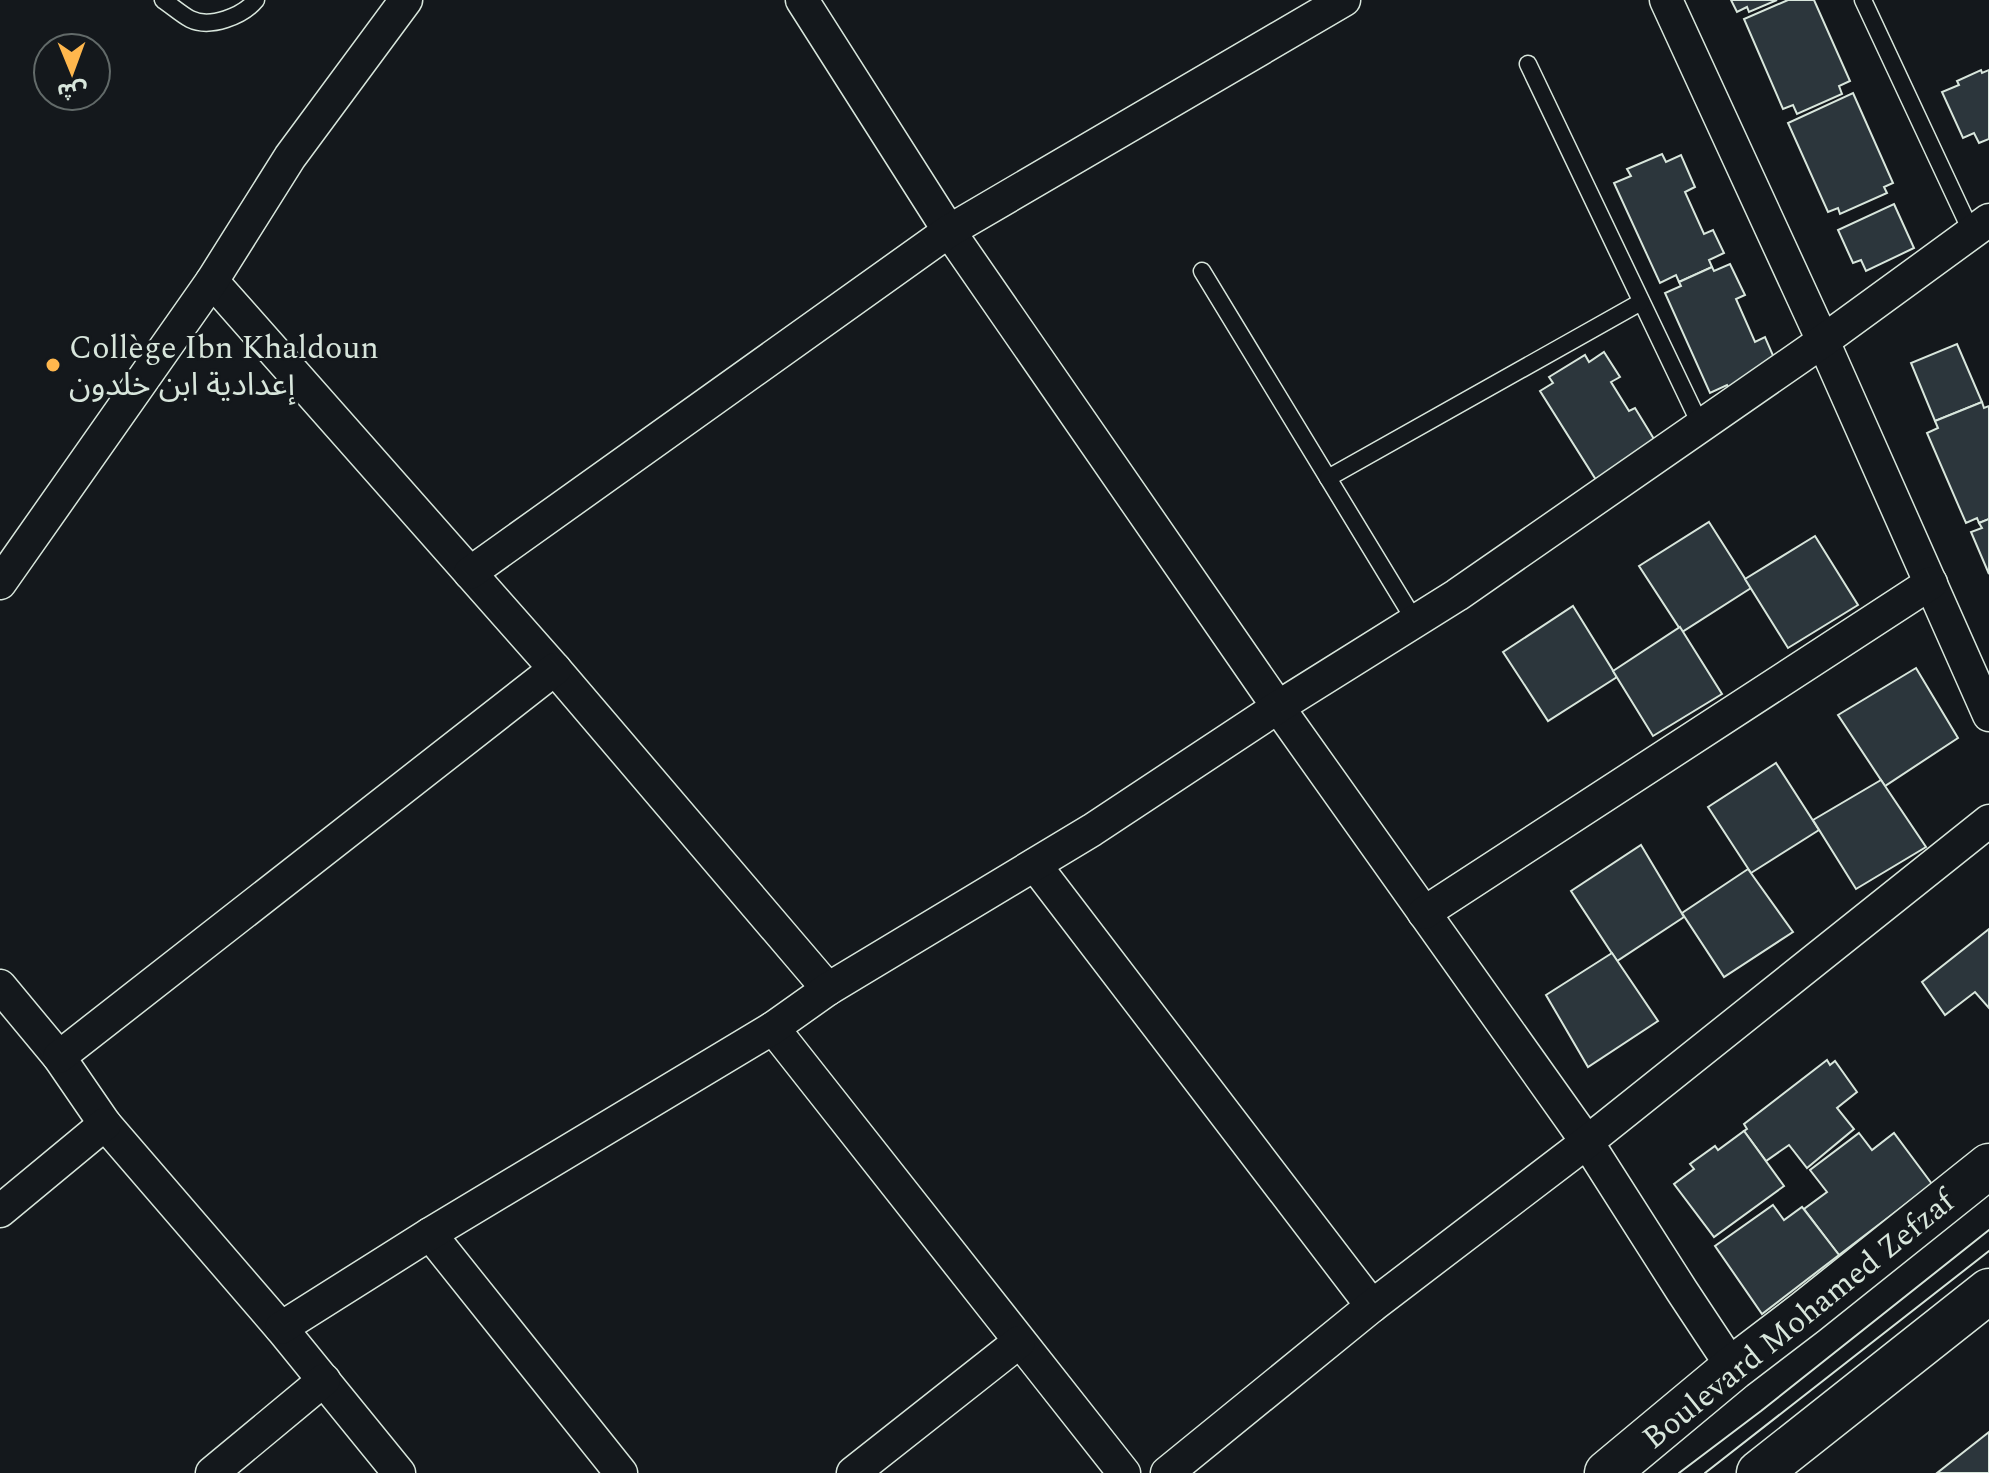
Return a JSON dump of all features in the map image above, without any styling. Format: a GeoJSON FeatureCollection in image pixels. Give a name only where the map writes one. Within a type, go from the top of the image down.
{"type":"FeatureCollection","features":[{"type":"Feature","properties":{"kind":"main road","name":"Boulevard Mohamed Zefzaf"},"geometry":{"type":"LineString","coordinates":[[1607,1473],[1733,1368],[1989,1166]]}},
{"type":"Feature","properties":{"kind":"main road"},"geometry":{"type":"LineString","coordinates":[[1759,1473],[1989,1291]]}},
{"type":"Feature","properties":{"kind":"street"},"geometry":{"type":"LineString","coordinates":[[0,583],[212,281],[290,157],[406,0]]}},
{"type":"Feature","properties":{"kind":"street"},"geometry":{"type":"LineString","coordinates":[[802,0],[949,231],[1278,707],[1587,1142],[1733,1368]]}},
{"type":"Feature","properties":{"kind":"street"},"geometry":{"type":"LineString","coordinates":[[470,573],[949,231],[1344,0]]}},
{"type":"Feature","properties":{"kind":"street"},"geometry":{"type":"LineString","coordinates":[[1666,0],[1823,341],[1989,715]]}},
{"type":"Feature","properties":{"kind":"street"},"geometry":{"type":"LineString","coordinates":[[281,1328],[430,1234],[773,1028],[828,989],[1092,830],[1278,707],[1457,595],[1823,341],[1980,226]]}},
{"type":"Feature","properties":{"kind":"street"},"geometry":{"type":"LineString","coordinates":[[212,281],[555,669],[828,989]]}},
{"type":"Feature","properties":{"kind":"street"},"geometry":{"type":"LineString","coordinates":[[1424,913],[1931,583]]}},
{"type":"Feature","properties":{"kind":"street"},"geometry":{"type":"LineString","coordinates":[[59,1057],[555,669]]}},
{"type":"Feature","properties":{"kind":"street"},"geometry":{"type":"LineString","coordinates":[[1167,1473],[1372,1306],[1587,1142],[1989,821]]}},
{"type":"Feature","properties":{"kind":"street"},"geometry":{"type":"LineString","coordinates":[[1035,865],[1372,1306]]}},
{"type":"Feature","properties":{"kind":"street"},"geometry":{"type":"LineString","coordinates":[[0,986],[59,1057],[105,1124],[281,1328],[399,1473]]}},
{"type":"Feature","properties":{"kind":"street"},"geometry":{"type":"LineString","coordinates":[[773,1028],[1124,1473]]}},
{"type":"Feature","properties":{"kind":"street"},"geometry":{"type":"LineString","coordinates":[[0,1211],[105,1124]]}},
{"type":"Feature","properties":{"kind":"street"},"geometry":{"type":"LineString","coordinates":[[430,1234],[621,1473]]}},
{"type":"Feature","properties":{"kind":"street"},"geometry":{"type":"LineString","coordinates":[[853,1473],[1019,1342]]}},
{"type":"Feature","properties":{"kind":"street"},"geometry":{"type":"LineString","coordinates":[[212,1473],[324,1380]]}},
{"type":"Feature","properties":{"kind":"lane"},"geometry":{"type":"LineString","coordinates":[[163,0],[193,21],[220,22],[249,9],[256,0]]}},
{"type":"Feature","properties":{"kind":"lane"},"geometry":{"type":"LineString","coordinates":[[1863,0],[1980,226]]}},
{"type":"Feature","properties":{"kind":"lane"},"geometry":{"type":"LineString","coordinates":[[1528,64],[1701,426]]}},
{"type":"Feature","properties":{"kind":"lane"},"geometry":{"type":"LineString","coordinates":[[1202,271],[1415,621]]}},
{"type":"Feature","properties":{"kind":"lane"},"geometry":{"type":"LineString","coordinates":[[1328,478],[1641,302]]}},
{"type":"Feature","properties":{"kind":"building"},"geometry":{"type":"Polygon","coordinates":[[[1731,0],[1777,0],[1749,12],[1747,7],[1737,12],[1731,0]]]}},
{"type":"Feature","properties":{"kind":"building"},"geometry":{"type":"Polygon","coordinates":[[[1788,0],[1814,0],[1850,81],[1839,86],[1842,94],[1797,114],[1793,105],[1783,109],[1744,19],[1788,0]]]}},
{"type":"Feature","properties":{"kind":"building"},"geometry":{"type":"Polygon","coordinates":[[[1981,70],[1982,73],[1989,70],[1989,139],[1979,143],[1974,133],[1963,138],[1942,92],[1981,70]]]}},
{"type":"Feature","properties":{"kind":"building"},"geometry":{"type":"Polygon","coordinates":[[[1853,93],[1893,183],[1884,187],[1887,193],[1840,214],[1838,208],[1828,212],[1788,123],[1853,93]]]}},
{"type":"Feature","properties":{"kind":"building"},"geometry":{"type":"Polygon","coordinates":[[[1662,154],[1666,162],[1681,155],[1695,187],[1685,192],[1704,234],[1713,230],[1724,253],[1709,260],[1712,267],[1679,282],[1676,275],[1660,283],[1614,183],[1631,176],[1627,169],[1662,154]]]}},
{"type":"Feature","properties":{"kind":"building"},"geometry":{"type":"Polygon","coordinates":[[[1894,204],[1914,248],[1866,271],[1861,260],[1853,263],[1838,230],[1894,204]]]}},
{"type":"Feature","properties":{"kind":"building"},"geometry":{"type":"Polygon","coordinates":[[[1730,264],[1745,295],[1736,299],[1755,342],[1765,337],[1775,360],[1729,389],[1727,385],[1710,393],[1665,293],[1681,286],[1679,282],[1712,267],[1714,271],[1730,264]]]}},
{"type":"Feature","properties":{"kind":"building"},"geometry":{"type":"Polygon","coordinates":[[[1957,344],[1982,402],[1935,421],[1911,363],[1957,344]]]}},
{"type":"Feature","properties":{"kind":"building"},"geometry":{"type":"Polygon","coordinates":[[[1604,352],[1620,377],[1611,382],[1629,411],[1635,408],[1657,444],[1598,483],[1540,391],[1553,383],[1549,377],[1585,355],[1589,362],[1604,352]]]}},
{"type":"Feature","properties":{"kind":"building"},"geometry":{"type":"Polygon","coordinates":[[[1982,402],[1984,408],[1989,406],[1989,519],[1979,523],[1977,518],[1966,523],[1927,433],[1938,428],[1935,421],[1982,402]]]}},
{"type":"Feature","properties":{"kind":"building"},"geometry":{"type":"Polygon","coordinates":[[[1989,519],[1989,574],[1971,532],[1982,528],[1979,523],[1989,519]]]}},
{"type":"Feature","properties":{"kind":"building"},"geometry":{"type":"Polygon","coordinates":[[[1709,522],[1751,588],[1682,632],[1639,566],[1709,522]]]}},
{"type":"Feature","properties":{"kind":"building"},"geometry":{"type":"Polygon","coordinates":[[[1815,536],[1858,605],[1788,648],[1745,579],[1815,536]]]}},
{"type":"Feature","properties":{"kind":"building"},"geometry":{"type":"Polygon","coordinates":[[[1573,606],[1617,677],[1548,721],[1503,652],[1573,606]]]}},
{"type":"Feature","properties":{"kind":"building"},"geometry":{"type":"Polygon","coordinates":[[[1680,627],[1722,694],[1653,736],[1613,671],[1680,627]]]}},
{"type":"Feature","properties":{"kind":"building"},"geometry":{"type":"Polygon","coordinates":[[[1916,668],[1958,738],[1885,786],[1838,715],[1916,668]]]}},
{"type":"Feature","properties":{"kind":"building"},"geometry":{"type":"Polygon","coordinates":[[[1776,763],[1819,830],[1751,873],[1708,807],[1776,763]]]}},
{"type":"Feature","properties":{"kind":"building"},"geometry":{"type":"Polygon","coordinates":[[[1881,780],[1926,847],[1856,889],[1813,820],[1881,780]]]}},
{"type":"Feature","properties":{"kind":"building"},"geometry":{"type":"Polygon","coordinates":[[[1641,845],[1684,917],[1617,961],[1571,891],[1641,845]]]}},
{"type":"Feature","properties":{"kind":"building"},"geometry":{"type":"Polygon","coordinates":[[[1748,869],[1793,932],[1724,977],[1682,913],[1748,869]]]}},
{"type":"Feature","properties":{"kind":"building"},"geometry":{"type":"Polygon","coordinates":[[[1989,929],[1989,1008],[1975,992],[1945,1015],[1922,982],[1989,929]]]}},
{"type":"Feature","properties":{"kind":"building"},"geometry":{"type":"Polygon","coordinates":[[[1612,953],[1658,1021],[1588,1067],[1546,995],[1612,953]]]}},
{"type":"Feature","properties":{"kind":"building"},"geometry":{"type":"Polygon","coordinates":[[[1827,1060],[1830,1065],[1835,1061],[1857,1092],[1837,1108],[1854,1129],[1807,1168],[1789,1145],[1766,1161],[1744,1131],[1747,1129],[1744,1124],[1827,1060]]]}},
{"type":"Feature","properties":{"kind":"building"},"geometry":{"type":"Polygon","coordinates":[[[1744,1131],[1784,1186],[1714,1237],[1674,1184],[1694,1169],[1690,1164],[1715,1146],[1718,1150],[1744,1131]]]}},
{"type":"Feature","properties":{"kind":"building"},"geometry":{"type":"Polygon","coordinates":[[[1859,1133],[1872,1150],[1894,1133],[1932,1184],[1839,1255],[1804,1209],[1827,1192],[1810,1170],[1859,1133]]]}},
{"type":"Feature","properties":{"kind":"building"},"geometry":{"type":"Polygon","coordinates":[[[1773,1205],[1784,1220],[1802,1207],[1839,1255],[1762,1314],[1715,1246],[1773,1205]]]}},
{"type":"Feature","properties":{"kind":"building"},"geometry":{"type":"Polygon","coordinates":[[[1989,1432],[1989,1473],[1937,1473],[1989,1432]]]}},
{"type":"Feature","properties":{"kind":"tram line"},"geometry":{"type":"LineString","coordinates":[[1679,1473],[1989,1230]]}},
{"type":"Feature","properties":{"kind":"tram line"},"geometry":{"type":"LineString","coordinates":[[1705,1473],[1989,1251]]}},
{"type":"Feature","properties":{"kind":"place","name":"Collège Ibn Khaldoun إعدادية ابن خلدون"},"geometry":{"type":"Point","coordinates":[53,365]}}]}
